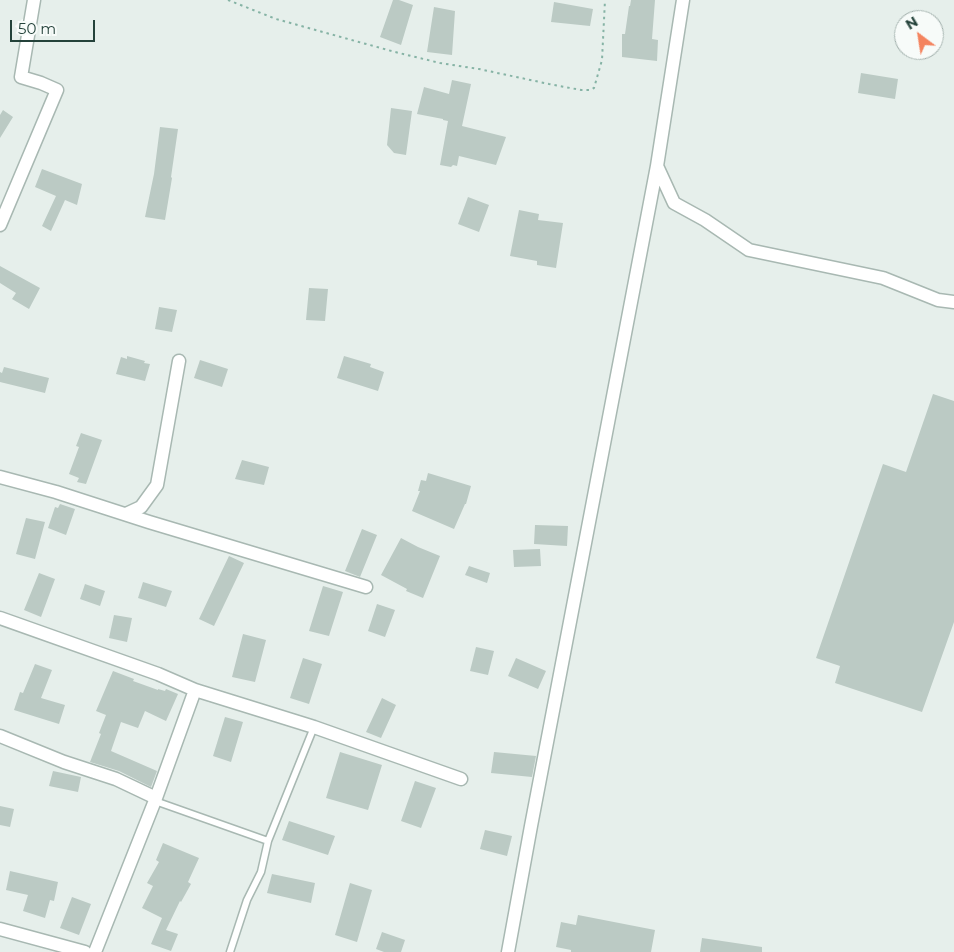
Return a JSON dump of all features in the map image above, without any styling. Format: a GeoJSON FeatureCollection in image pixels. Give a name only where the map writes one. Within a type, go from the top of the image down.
{"type":"FeatureCollection","features":[{"type":"Feature","properties":{"kind":"street"},"geometry":{"type":"LineString","coordinates":[[0,225],[57,90],[21,77],[34,0]]}},
{"type":"Feature","properties":{"kind":"street"},"geometry":{"type":"LineString","coordinates":[[508,952],[530,826],[657,166],[683,0]]}},
{"type":"Feature","properties":{"kind":"street"},"geometry":{"type":"LineString","coordinates":[[657,166],[674,203],[705,220],[749,250],[883,278],[938,300],[954,302]]}},
{"type":"Feature","properties":{"kind":"street"},"geometry":{"type":"LineString","coordinates":[[126,514],[141,507],[157,485],[179,361]]}},
{"type":"Feature","properties":{"kind":"street"},"geometry":{"type":"LineString","coordinates":[[0,477],[56,492],[366,587]]}},
{"type":"Feature","properties":{"kind":"street"},"geometry":{"type":"LineString","coordinates":[[0,618],[158,674],[195,690],[314,726],[461,778]]}},
{"type":"Feature","properties":{"kind":"street"},"geometry":{"type":"LineString","coordinates":[[95,952],[156,799],[195,690]]}},
{"type":"Feature","properties":{"kind":"street"},"geometry":{"type":"LineString","coordinates":[[0,736],[64,762],[116,779],[156,799]]}},
{"type":"Feature","properties":{"kind":"street"},"geometry":{"type":"LineString","coordinates":[[0,929],[85,952]]}},
{"type":"Feature","properties":{"kind":"lane"},"geometry":{"type":"LineString","coordinates":[[230,952],[247,900],[261,872],[268,841],[314,726]]}},
{"type":"Feature","properties":{"kind":"lane"},"geometry":{"type":"LineString","coordinates":[[156,799],[268,841]]}},
{"type":"Feature","properties":{"kind":"path"},"geometry":{"type":"LineString","coordinates":[[228,0],[276,19],[440,63],[590,90],[594,88],[602,60],[605,0]]}},
{"type":"Feature","properties":{"kind":"building"},"geometry":{"type":"Polygon","coordinates":[[[393,0],[413,5],[401,45],[380,37],[393,0]]]}},
{"type":"Feature","properties":{"kind":"building"},"geometry":{"type":"Polygon","coordinates":[[[631,0],[655,0],[652,39],[658,40],[657,61],[622,57],[622,34],[625,34],[631,0]]]}},
{"type":"Feature","properties":{"kind":"building"},"geometry":{"type":"Polygon","coordinates":[[[554,2],[593,9],[590,26],[551,22],[554,2]]]}},
{"type":"Feature","properties":{"kind":"building"},"geometry":{"type":"Polygon","coordinates":[[[434,7],[455,11],[452,55],[427,52],[434,7]]]}},
{"type":"Feature","properties":{"kind":"building"},"geometry":{"type":"Polygon","coordinates":[[[861,73],[898,79],[895,99],[858,93],[861,73]]]}},
{"type":"Feature","properties":{"kind":"building"},"geometry":{"type":"Polygon","coordinates":[[[452,80],[471,84],[462,126],[506,137],[496,165],[459,156],[457,166],[440,165],[448,121],[417,114],[424,87],[449,94],[452,80]]]}},
{"type":"Feature","properties":{"kind":"building"},"geometry":{"type":"Polygon","coordinates":[[[391,108],[412,111],[406,155],[394,153],[387,145],[391,108]]]}},
{"type":"Feature","properties":{"kind":"building"},"geometry":{"type":"Polygon","coordinates":[[[3,110],[13,117],[0,138],[0,115],[3,110]]]}},
{"type":"Feature","properties":{"kind":"building"},"geometry":{"type":"Polygon","coordinates":[[[160,127],[178,129],[165,220],[145,217],[154,174],[160,127]]]}},
{"type":"Feature","properties":{"kind":"building"},"geometry":{"type":"Polygon","coordinates":[[[42,169],[82,184],[77,205],[65,200],[51,231],[42,226],[56,196],[35,187],[42,169]]]}},
{"type":"Feature","properties":{"kind":"building"},"geometry":{"type":"Polygon","coordinates":[[[468,197],[489,205],[479,232],[458,224],[468,197]]]}},
{"type":"Feature","properties":{"kind":"building"},"geometry":{"type":"Polygon","coordinates":[[[519,210],[539,214],[538,220],[563,223],[556,268],[537,265],[537,261],[510,256],[519,210]]]}},
{"type":"Feature","properties":{"kind":"building"},"geometry":{"type":"Polygon","coordinates":[[[0,266],[40,288],[29,309],[12,299],[16,293],[0,283],[0,266]]]}},
{"type":"Feature","properties":{"kind":"building"},"geometry":{"type":"Polygon","coordinates":[[[309,288],[328,289],[325,321],[306,320],[309,288]]]}},
{"type":"Feature","properties":{"kind":"building"},"geometry":{"type":"Polygon","coordinates":[[[159,307],[177,310],[172,332],[155,329],[159,307]]]}},
{"type":"Feature","properties":{"kind":"building"},"geometry":{"type":"Polygon","coordinates":[[[127,356],[150,364],[145,381],[116,374],[121,357],[127,359],[127,356]]]}},
{"type":"Feature","properties":{"kind":"building"},"geometry":{"type":"Polygon","coordinates":[[[344,356],[371,364],[370,367],[384,372],[378,391],[337,378],[344,356]]]}},
{"type":"Feature","properties":{"kind":"building"},"geometry":{"type":"Polygon","coordinates":[[[200,360],[228,369],[222,387],[194,378],[200,360]]]}},
{"type":"Feature","properties":{"kind":"building"},"geometry":{"type":"Polygon","coordinates":[[[4,367],[49,378],[45,393],[0,382],[0,372],[2,373],[4,367]]]}},
{"type":"Feature","properties":{"kind":"building"},"geometry":{"type":"Polygon","coordinates":[[[933,394],[954,401],[954,622],[922,712],[835,683],[840,666],[816,658],[883,464],[906,472],[933,394]]]}},
{"type":"Feature","properties":{"kind":"building"},"geometry":{"type":"Polygon","coordinates":[[[81,433],[102,440],[86,484],[77,482],[79,478],[69,474],[79,447],[76,446],[81,433]]]}},
{"type":"Feature","properties":{"kind":"building"},"geometry":{"type":"Polygon","coordinates":[[[242,460],[269,467],[264,485],[235,479],[242,460]]]}},
{"type":"Feature","properties":{"kind":"building"},"geometry":{"type":"Polygon","coordinates":[[[428,473],[471,486],[466,504],[454,529],[412,511],[420,491],[418,491],[421,480],[426,481],[428,473]]]}},
{"type":"Feature","properties":{"kind":"building"},"geometry":{"type":"Polygon","coordinates":[[[60,504],[75,509],[66,535],[48,528],[55,507],[58,508],[60,504]]]}},
{"type":"Feature","properties":{"kind":"building"},"geometry":{"type":"Polygon","coordinates":[[[26,518],[45,522],[35,559],[16,554],[26,518]]]}},
{"type":"Feature","properties":{"kind":"building"},"geometry":{"type":"Polygon","coordinates":[[[535,525],[568,526],[567,546],[534,544],[535,525]]]}},
{"type":"Feature","properties":{"kind":"building"},"geometry":{"type":"Polygon","coordinates":[[[362,529],[377,535],[360,577],[345,571],[362,529]]]}},
{"type":"Feature","properties":{"kind":"building"},"geometry":{"type":"Polygon","coordinates":[[[401,538],[440,556],[423,598],[406,591],[407,589],[381,575],[401,538]]]}},
{"type":"Feature","properties":{"kind":"building"},"geometry":{"type":"Polygon","coordinates":[[[540,549],[541,566],[514,567],[513,550],[540,549]]]}},
{"type":"Feature","properties":{"kind":"building"},"geometry":{"type":"Polygon","coordinates":[[[229,556],[244,563],[214,626],[199,619],[229,556]]]}},
{"type":"Feature","properties":{"kind":"building"},"geometry":{"type":"Polygon","coordinates":[[[469,566],[490,573],[487,583],[465,575],[469,566]]]}},
{"type":"Feature","properties":{"kind":"building"},"geometry":{"type":"Polygon","coordinates":[[[39,573],[55,579],[41,617],[24,610],[39,573]]]}},
{"type":"Feature","properties":{"kind":"building"},"geometry":{"type":"Polygon","coordinates":[[[143,582],[172,591],[166,607],[138,598],[143,582]]]}},
{"type":"Feature","properties":{"kind":"building"},"geometry":{"type":"Polygon","coordinates":[[[85,584],[105,591],[100,606],[80,599],[85,584]]]}},
{"type":"Feature","properties":{"kind":"building"},"geometry":{"type":"Polygon","coordinates":[[[323,586],[343,592],[329,636],[309,631],[323,586]]]}},
{"type":"Feature","properties":{"kind":"building"},"geometry":{"type":"Polygon","coordinates":[[[377,604],[395,610],[385,637],[368,631],[377,604]]]}},
{"type":"Feature","properties":{"kind":"building"},"geometry":{"type":"Polygon","coordinates":[[[114,615],[132,618],[127,642],[109,638],[114,615]]]}},
{"type":"Feature","properties":{"kind":"building"},"geometry":{"type":"Polygon","coordinates":[[[243,634],[266,640],[255,682],[232,677],[243,634]]]}},
{"type":"Feature","properties":{"kind":"building"},"geometry":{"type":"Polygon","coordinates":[[[476,647],[494,651],[488,675],[470,671],[476,647]]]}},
{"type":"Feature","properties":{"kind":"building"},"geometry":{"type":"Polygon","coordinates":[[[303,658],[322,664],[309,704],[290,698],[303,658]]]}},
{"type":"Feature","properties":{"kind":"building"},"geometry":{"type":"Polygon","coordinates":[[[516,658],[546,671],[538,689],[508,676],[516,658]]]}},
{"type":"Feature","properties":{"kind":"building"},"geometry":{"type":"Polygon","coordinates":[[[35,664],[52,670],[41,698],[65,705],[59,724],[14,710],[20,692],[23,693],[35,664]]]}},
{"type":"Feature","properties":{"kind":"building"},"geometry":{"type":"Polygon","coordinates":[[[113,671],[158,690],[165,691],[166,689],[178,694],[166,721],[145,711],[138,728],[121,722],[111,751],[157,771],[151,787],[119,771],[90,762],[106,715],[96,711],[113,671]]]}},
{"type":"Feature","properties":{"kind":"building"},"geometry":{"type":"Polygon","coordinates":[[[382,698],[396,705],[381,738],[366,732],[382,698]]]}},
{"type":"Feature","properties":{"kind":"building"},"geometry":{"type":"Polygon","coordinates":[[[225,717],[243,722],[231,762],[213,756],[225,717]]]}},
{"type":"Feature","properties":{"kind":"building"},"geometry":{"type":"Polygon","coordinates":[[[340,752],[382,765],[368,810],[326,798],[340,752]]]}},
{"type":"Feature","properties":{"kind":"building"},"geometry":{"type":"Polygon","coordinates":[[[494,752],[536,756],[532,777],[491,773],[494,752]]]}},
{"type":"Feature","properties":{"kind":"building"},"geometry":{"type":"Polygon","coordinates":[[[53,771],[81,777],[78,792],[49,786],[53,771]]]}},
{"type":"Feature","properties":{"kind":"building"},"geometry":{"type":"Polygon","coordinates":[[[415,781],[436,788],[421,828],[401,821],[415,781]]]}},
{"type":"Feature","properties":{"kind":"building"},"geometry":{"type":"Polygon","coordinates":[[[0,806],[14,809],[10,827],[0,825],[0,806]]]}},
{"type":"Feature","properties":{"kind":"building"},"geometry":{"type":"Polygon","coordinates":[[[289,821],[335,836],[328,855],[282,840],[289,821]]]}},
{"type":"Feature","properties":{"kind":"building"},"geometry":{"type":"Polygon","coordinates":[[[485,830],[512,836],[507,856],[480,849],[485,830]]]}},
{"type":"Feature","properties":{"kind":"building"},"geometry":{"type":"Polygon","coordinates":[[[163,843],[199,858],[188,882],[191,884],[180,901],[166,930],[178,934],[171,951],[151,944],[162,918],[142,908],[153,886],[147,883],[159,862],[156,860],[163,843]]]}},
{"type":"Feature","properties":{"kind":"building"},"geometry":{"type":"Polygon","coordinates":[[[10,871],[58,882],[54,901],[50,900],[45,918],[23,911],[28,895],[6,890],[10,871]]]}},
{"type":"Feature","properties":{"kind":"building"},"geometry":{"type":"Polygon","coordinates":[[[272,874],[315,883],[311,903],[267,893],[272,874]]]}},
{"type":"Feature","properties":{"kind":"building"},"geometry":{"type":"Polygon","coordinates":[[[350,883],[372,890],[357,942],[335,935],[350,883]]]}},
{"type":"Feature","properties":{"kind":"building"},"geometry":{"type":"Polygon","coordinates":[[[72,897],[91,904],[79,935],[60,928],[72,897]]]}},
{"type":"Feature","properties":{"kind":"building"},"geometry":{"type":"Polygon","coordinates":[[[578,915],[655,930],[651,952],[571,952],[571,950],[556,947],[561,922],[576,925],[578,915]]]}},
{"type":"Feature","properties":{"kind":"building"},"geometry":{"type":"Polygon","coordinates":[[[382,932],[405,940],[401,952],[384,952],[376,949],[382,932]]]}},
{"type":"Feature","properties":{"kind":"building"},"geometry":{"type":"Polygon","coordinates":[[[702,938],[762,947],[762,952],[700,952],[702,938]]]}}]}
